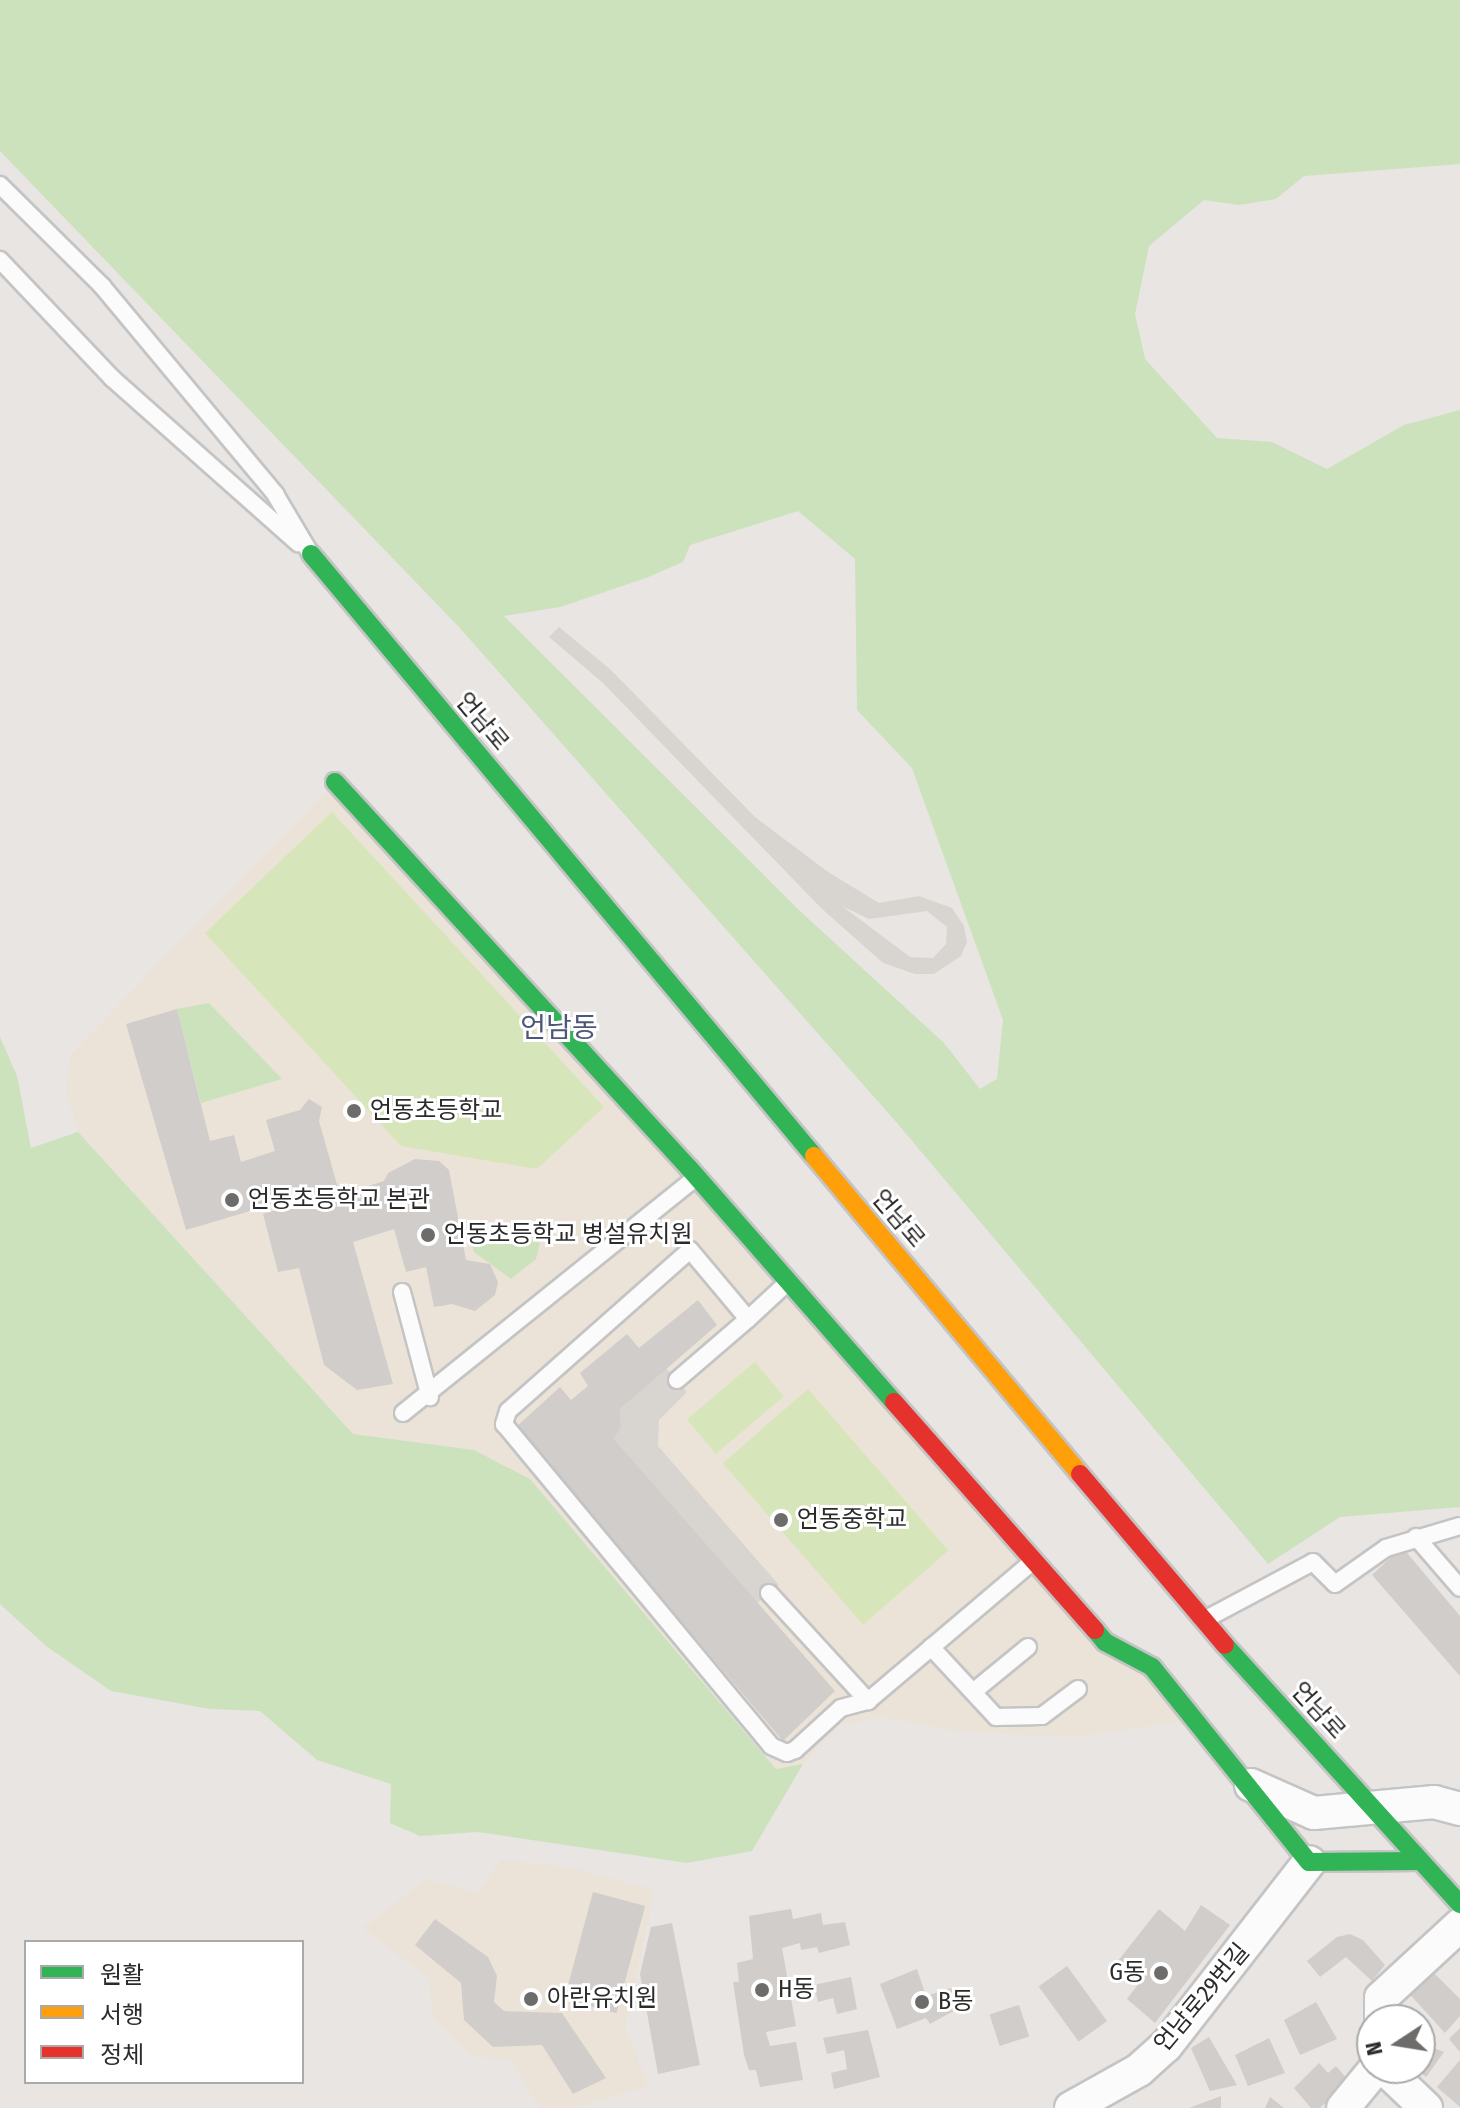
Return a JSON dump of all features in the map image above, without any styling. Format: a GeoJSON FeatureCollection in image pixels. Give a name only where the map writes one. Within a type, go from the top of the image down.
{"type":"FeatureCollection","features":[{"type":"Feature","properties":{"kind":"main road","name":"언남로"},"geometry":{"type":"LineString","coordinates":[[311,554],[1203,1621],[1419,1861],[1456,1895]]}},
{"type":"Feature","properties":{"kind":"main road"},"geometry":{"type":"LineString","coordinates":[[335,782],[696,1177],[1105,1642],[1152,1667],[1309,1862],[1419,1861]]}},
{"type":"Feature","properties":{"kind":"street"},"geometry":{"type":"LineString","coordinates":[[1243,1781],[1314,1813],[1376,1810],[1434,1802],[1460,1809]]}},
{"type":"Feature","properties":{"kind":"street","name":"언남로29번길"},"geometry":{"type":"LineString","coordinates":[[1071,2108],[1139,2070],[1166,2046],[1309,1862]]}},
{"type":"Feature","properties":{"kind":"street"},"geometry":{"type":"LineString","coordinates":[[1381,2004],[1381,1998],[1460,1925]]}},
{"type":"Feature","properties":{"kind":"street"},"geometry":{"type":"LineString","coordinates":[[1343,2108],[1363,2084]]}},
{"type":"Feature","properties":{"kind":"street"},"geometry":{"type":"LineString","coordinates":[[1401,2084],[1426,2108]]}},
{"type":"Feature","properties":{"kind":"lane"},"geometry":{"type":"LineString","coordinates":[[0,185],[102,286],[275,494],[311,554]]}},
{"type":"Feature","properties":{"kind":"lane"},"geometry":{"type":"LineString","coordinates":[[0,260],[112,378],[311,554]]}},
{"type":"Feature","properties":{"kind":"lane"},"geometry":{"type":"LineString","coordinates":[[403,1413],[430,1397],[696,1177]]}},
{"type":"Feature","properties":{"kind":"lane"},"geometry":{"type":"LineString","coordinates":[[748,1319],[690,1250],[508,1411],[504,1424],[771,1746],[787,1753],[795,1750],[841,1708],[868,1701],[1034,1560]]}},
{"type":"Feature","properties":{"kind":"lane"},"geometry":{"type":"LineString","coordinates":[[677,1380],[788,1282]]}},
{"type":"Feature","properties":{"kind":"lane"},"geometry":{"type":"LineString","coordinates":[[402,1292],[430,1397]]}},
{"type":"Feature","properties":{"kind":"lane"},"geometry":{"type":"LineString","coordinates":[[1203,1621],[1313,1562],[1335,1584],[1386,1548],[1460,1526]]}},
{"type":"Feature","properties":{"kind":"lane"},"geometry":{"type":"LineString","coordinates":[[1416,1537],[1460,1588]]}},
{"type":"Feature","properties":{"kind":"lane"},"geometry":{"type":"LineString","coordinates":[[769,1593],[868,1701]]}},
{"type":"Feature","properties":{"kind":"lane"},"geometry":{"type":"LineString","coordinates":[[931,1647],[973,1692],[1003,1718],[1042,1716],[1078,1689]]}},
{"type":"Feature","properties":{"kind":"lane"},"geometry":{"type":"LineString","coordinates":[[973,1692],[1028,1647]]}},
{"type":"Feature","properties":{"kind":"shaded area"},"geometry":{"type":"Polygon","coordinates":[[[559,627],[611,670],[755,817],[828,872],[879,903],[919,896],[952,908],[964,926],[967,942],[961,956],[934,974],[915,974],[883,963],[821,908],[603,683],[549,637],[559,627]],[[842,906],[910,957],[933,958],[946,944],[947,927],[927,911],[869,919],[842,906]]]}},
{"type":"Feature","properties":{"kind":"shaded area"},"geometry":{"type":"Polygon","coordinates":[[[335,782],[1194,1720],[1076,1737],[964,1732],[881,1717],[839,1725],[803,1764],[777,1769],[530,1479],[474,1450],[354,1435],[78,1132],[66,1090],[71,1054],[335,782]]]}},
{"type":"Feature","properties":{"kind":"shaded area"},"geometry":{"type":"Polygon","coordinates":[[[666,1368],[687,1392],[659,1420],[658,1446],[779,1585],[757,1603],[614,1439],[621,1427],[620,1409],[666,1368]]]}},
{"type":"Feature","properties":{"kind":"shaded area","name":"아란유치원"},"geometry":{"type":"Polygon","coordinates":[[[501,1860],[573,1868],[655,1890],[625,2026],[648,2086],[574,2108],[540,2108],[510,2060],[472,2056],[434,2019],[428,1978],[363,1928],[426,1879],[478,1892],[501,1860]]]}},
{"type":"Feature","properties":{"kind":"green space"},"geometry":{"type":"Polygon","coordinates":[[[0,0],[1460,0],[1460,164],[1304,176],[1276,199],[1239,205],[1204,200],[1149,246],[1135,314],[1145,359],[1217,438],[1272,442],[1327,469],[1404,425],[1460,410],[1460,1507],[1340,1517],[1268,1564],[897,1123],[458,626],[0,151],[0,0]],[[798,511],[690,545],[683,562],[646,578],[560,607],[504,616],[801,912],[944,1043],[980,1089],[997,1079],[1003,1020],[912,768],[857,710],[855,559],[798,511]]]}},
{"type":"Feature","properties":{"kind":"green space"},"geometry":{"type":"Polygon","coordinates":[[[332,812],[604,1107],[537,1169],[401,1146],[205,933],[332,812]]]}},
{"type":"Feature","properties":{"kind":"green space"},"geometry":{"type":"Polygon","coordinates":[[[209,1003],[282,1079],[201,1103],[177,1009],[209,1003]]]}},
{"type":"Feature","properties":{"kind":"green space"},"geometry":{"type":"Polygon","coordinates":[[[0,1037],[17,1076],[31,1148],[78,1132],[353,1434],[474,1450],[530,1479],[776,1769],[803,1764],[752,1851],[687,1863],[478,1832],[420,1836],[390,1823],[391,1784],[317,1760],[260,1711],[210,1709],[111,1691],[46,1646],[0,1604],[0,1037]]]}},
{"type":"Feature","properties":{"kind":"green space"},"geometry":{"type":"Polygon","coordinates":[[[496,1225],[540,1243],[536,1259],[511,1279],[474,1252],[469,1234],[496,1225]]]}},
{"type":"Feature","properties":{"kind":"green space"},"geometry":{"type":"Polygon","coordinates":[[[755,1362],[784,1396],[716,1454],[687,1419],[755,1362]]]}},
{"type":"Feature","properties":{"kind":"green space"},"geometry":{"type":"Polygon","coordinates":[[[808,1389],[948,1551],[863,1625],[723,1463],[808,1389]]]}},
{"type":"Feature","properties":{"kind":"building","name":"언동초등학교 본관"},"geometry":{"type":"Polygon","coordinates":[[[177,1009],[210,1141],[234,1135],[241,1162],[275,1151],[266,1120],[300,1110],[309,1099],[322,1107],[319,1121],[340,1195],[384,1181],[388,1173],[415,1159],[439,1161],[449,1170],[466,1260],[490,1264],[498,1282],[495,1295],[475,1311],[452,1304],[434,1307],[426,1267],[406,1272],[394,1229],[353,1242],[393,1384],[357,1390],[324,1365],[299,1268],[278,1272],[263,1214],[298,1203],[297,1197],[186,1230],[126,1024],[177,1009]]]}},
{"type":"Feature","properties":{"kind":"building"},"geometry":{"type":"Polygon","coordinates":[[[698,1300],[717,1325],[620,1409],[621,1427],[614,1439],[835,1691],[783,1741],[516,1427],[560,1387],[571,1400],[588,1386],[580,1373],[627,1334],[639,1348],[698,1300]]]}},
{"type":"Feature","properties":{"kind":"building"},"geometry":{"type":"Polygon","coordinates":[[[1402,1547],[1460,1616],[1460,1676],[1372,1575],[1402,1547]]]}},
{"type":"Feature","properties":{"kind":"building"},"geometry":{"type":"Polygon","coordinates":[[[593,1892],[645,1906],[616,2013],[564,1999],[593,1892]]]}},
{"type":"Feature","properties":{"kind":"building","name":"G동"},"geometry":{"type":"Polygon","coordinates":[[[1201,1905],[1230,1925],[1155,2023],[1127,1999],[1139,1983],[1117,1962],[1159,1909],[1185,1931],[1201,1905]]]}},
{"type":"Feature","properties":{"kind":"building","name":"H동"},"geometry":{"type":"Polygon","coordinates":[[[791,1909],[793,1919],[821,1913],[823,1925],[845,1922],[850,1945],[819,1953],[817,1947],[801,1950],[800,1943],[782,1948],[796,2026],[766,2032],[770,2046],[796,2042],[803,2080],[760,2087],[756,2070],[749,2070],[744,2055],[733,1982],[739,1982],[737,1963],[753,1959],[749,1916],[791,1909]]]}},
{"type":"Feature","properties":{"kind":"building"},"geometry":{"type":"Polygon","coordinates":[[[435,1919],[488,1957],[497,1976],[494,2002],[504,2011],[562,2013],[606,2078],[573,2094],[542,2045],[493,2047],[464,2020],[461,1983],[415,1945],[435,1919]]]}},
{"type":"Feature","properties":{"kind":"building"},"geometry":{"type":"Polygon","coordinates":[[[672,1923],[700,2065],[658,2074],[640,1974],[651,1927],[672,1923]]]}},
{"type":"Feature","properties":{"kind":"building"},"geometry":{"type":"Polygon","coordinates":[[[1350,1934],[1363,1940],[1385,1965],[1372,1981],[1346,1957],[1320,1977],[1307,1961],[1337,1937],[1350,1934]]]}},
{"type":"Feature","properties":{"kind":"building"},"geometry":{"type":"Polygon","coordinates":[[[1425,1964],[1460,1999],[1460,2016],[1445,2033],[1436,2023],[1436,2004],[1419,2004],[1405,1989],[1425,1964]]]}},
{"type":"Feature","properties":{"kind":"building"},"geometry":{"type":"Polygon","coordinates":[[[1067,1966],[1107,2021],[1079,2042],[1039,1987],[1067,1966]]]}},
{"type":"Feature","properties":{"kind":"building","name":"B동"},"geometry":{"type":"Polygon","coordinates":[[[917,1969],[926,1996],[951,1988],[959,2008],[930,2024],[926,2018],[897,2029],[880,1984],[917,1969]]]}},
{"type":"Feature","properties":{"kind":"building"},"geometry":{"type":"Polygon","coordinates":[[[851,1977],[857,2009],[837,2014],[833,1998],[818,2002],[814,1985],[851,1977]]]}},
{"type":"Feature","properties":{"kind":"building"},"geometry":{"type":"Polygon","coordinates":[[[1316,2002],[1337,2039],[1300,2055],[1284,2020],[1316,2002]]]}},
{"type":"Feature","properties":{"kind":"building"},"geometry":{"type":"Polygon","coordinates":[[[1019,2005],[1029,2036],[1000,2046],[990,2015],[1019,2005]]]}},
{"type":"Feature","properties":{"kind":"building"},"geometry":{"type":"Polygon","coordinates":[[[1460,2028],[1460,2052],[1449,2039],[1460,2028]]]}},
{"type":"Feature","properties":{"kind":"building"},"geometry":{"type":"Polygon","coordinates":[[[868,2030],[880,2077],[834,2089],[831,2073],[847,2069],[844,2050],[827,2054],[823,2038],[868,2030]]]}},
{"type":"Feature","properties":{"kind":"building"},"geometry":{"type":"Polygon","coordinates":[[[1209,2037],[1237,2085],[1210,2091],[1191,2048],[1209,2037]]]}},
{"type":"Feature","properties":{"kind":"building"},"geometry":{"type":"Polygon","coordinates":[[[1269,2038],[1285,2073],[1248,2086],[1235,2055],[1269,2038]]]}},
{"type":"Feature","properties":{"kind":"building"},"geometry":{"type":"Polygon","coordinates":[[[1436,2049],[1444,2052],[1436,2063],[1436,2049]]]}},
{"type":"Feature","properties":{"kind":"building"},"geometry":{"type":"Polygon","coordinates":[[[1460,2060],[1460,2107],[1437,2087],[1460,2060]]]}},
{"type":"Feature","properties":{"kind":"building"},"geometry":{"type":"Polygon","coordinates":[[[1319,2063],[1328,2073],[1336,2066],[1349,2081],[1320,2108],[1311,2108],[1294,2088],[1319,2063]]]}},
{"type":"Feature","properties":{"kind":"building"},"geometry":{"type":"Polygon","coordinates":[[[1221,2096],[1221,2108],[1189,2108],[1221,2096]]]}},
{"type":"Feature","properties":{"kind":"building"},"geometry":{"type":"Polygon","coordinates":[[[1270,2097],[1284,2108],[1265,2108],[1270,2097]]]}},
{"type":"Feature","properties":{"kind":"traffic: fast"},"geometry":{"type":"LineString","coordinates":[[311,554],[814,1156]]}},
{"type":"Feature","properties":{"kind":"traffic: fast"},"geometry":{"type":"LineString","coordinates":[[335,782],[689,1168],[894,1402]]}},
{"type":"Feature","properties":{"kind":"traffic: fast"},"geometry":{"type":"LineString","coordinates":[[1095,1630],[1105,1642],[1152,1667],[1309,1862],[1419,1861]]}},
{"type":"Feature","properties":{"kind":"traffic: fast"},"geometry":{"type":"LineString","coordinates":[[1225,1645],[1460,1904]]}},
{"type":"Feature","properties":{"kind":"traffic: slow"},"geometry":{"type":"LineString","coordinates":[[814,1156],[1080,1474]]}},
{"type":"Feature","properties":{"kind":"traffic: jam"},"geometry":{"type":"LineString","coordinates":[[894,1402],[1095,1630]]}},
{"type":"Feature","properties":{"kind":"traffic: jam"},"geometry":{"type":"LineString","coordinates":[[1080,1474],[1225,1645]]}},
{"type":"Feature","properties":{"kind":"place","name":"언동초등학교"},"geometry":{"type":"Point","coordinates":[354,1111]}},
{"type":"Feature","properties":{"kind":"place","name":"언동초등학교 본관"},"geometry":{"type":"Point","coordinates":[232,1200]}},
{"type":"Feature","properties":{"kind":"place","name":"언동초등학교 병설유치원"},"geometry":{"type":"Point","coordinates":[428,1235]}},
{"type":"Feature","properties":{"kind":"place","name":"언동중학교"},"geometry":{"type":"Point","coordinates":[781,1520]}},
{"type":"Feature","properties":{"kind":"place","name":"G동"},"geometry":{"type":"Point","coordinates":[1161,1973]}},
{"type":"Feature","properties":{"kind":"place","name":"H동"},"geometry":{"type":"Point","coordinates":[762,1990]}},
{"type":"Feature","properties":{"kind":"place","name":"아란유치원"},"geometry":{"type":"Point","coordinates":[531,1999]}},
{"type":"Feature","properties":{"kind":"place","name":"B동"},"geometry":{"type":"Point","coordinates":[922,2002]}},
{"type":"Feature","properties":{"kind":"district","name":"언남동"},"geometry":{"type":"Point","coordinates":[559,1028]}}]}
